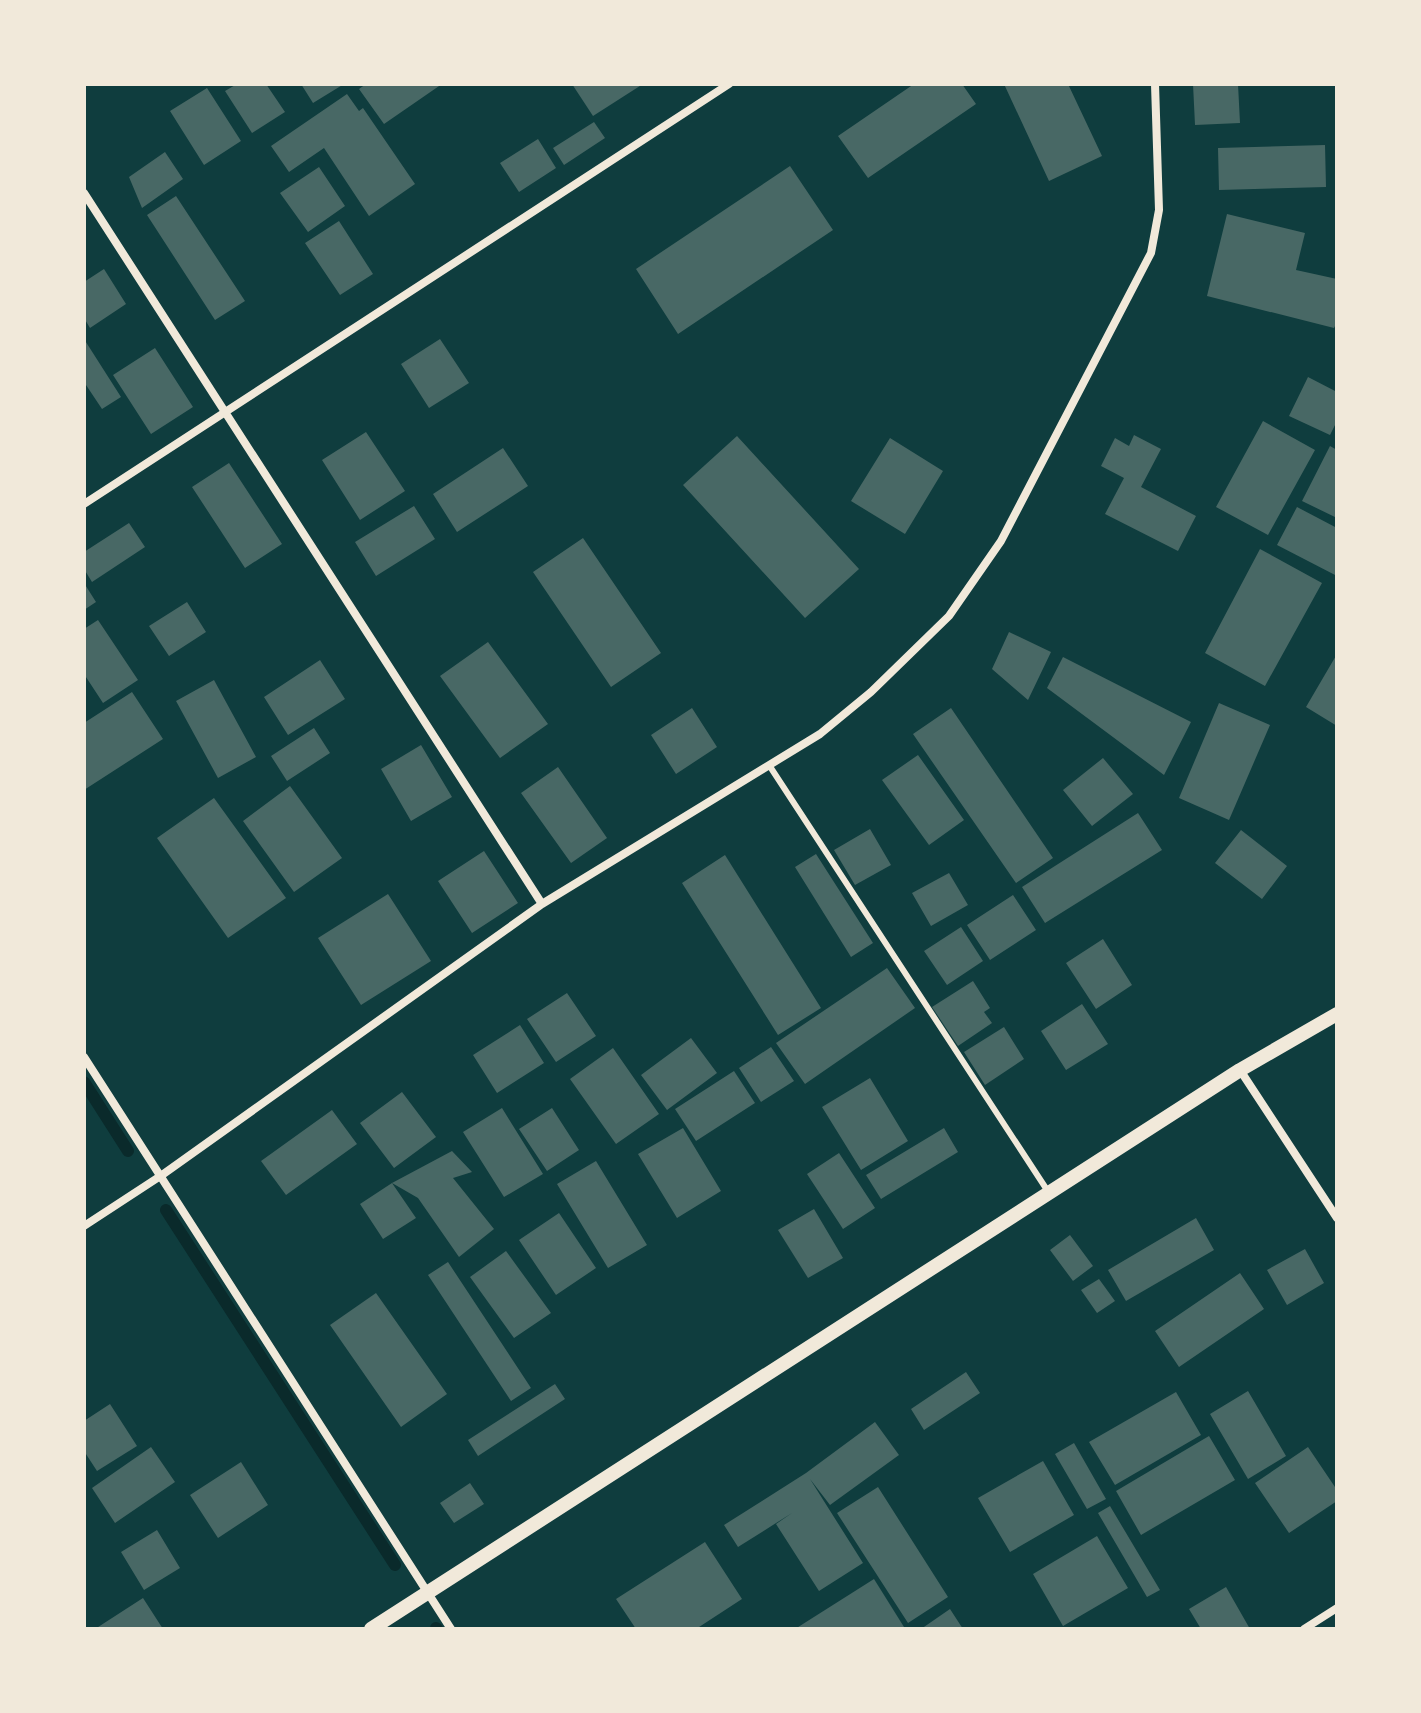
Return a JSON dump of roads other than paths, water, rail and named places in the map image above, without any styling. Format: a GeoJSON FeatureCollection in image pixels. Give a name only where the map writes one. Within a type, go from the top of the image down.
{"type":"FeatureCollection","features":[{"type":"Feature","properties":{"kind":"street"},"geometry":{"type":"LineString","coordinates":[[84,504],[729,84]]}},
{"type":"Feature","properties":{"kind":"street"},"geometry":{"type":"LineString","coordinates":[[84,1226],[162,1175],[542,904],[820,734],[871,692],[949,616],[1001,541],[1151,253],[1159,210],[1155,84]]}},
{"type":"Feature","properties":{"kind":"street"},"geometry":{"type":"LineString","coordinates":[[84,193],[542,904]]}},
{"type":"Feature","properties":{"kind":"street"},"geometry":{"type":"LineString","coordinates":[[371,1629],[1240,1070],[1337,1014]]}},
{"type":"Feature","properties":{"kind":"street"},"geometry":{"type":"LineString","coordinates":[[84,1057],[451,1629]]}},
{"type":"Feature","properties":{"kind":"street"},"geometry":{"type":"LineString","coordinates":[[1240,1070],[1337,1218]]}},
{"type":"Feature","properties":{"kind":"street"},"geometry":{"type":"LineString","coordinates":[[1304,1629],[1337,1608]]}},
{"type":"Feature","properties":{"kind":"lane"},"geometry":{"type":"LineString","coordinates":[[769,765],[1049,1193]]}},
{"type":"Feature","properties":{"kind":"waterway"},"geometry":{"type":"LineString","coordinates":[[84,1082],[128,1151]]}},
{"type":"Feature","properties":{"kind":"waterway"},"geometry":{"type":"LineString","coordinates":[[166,1210],[395,1565]]}}]}
